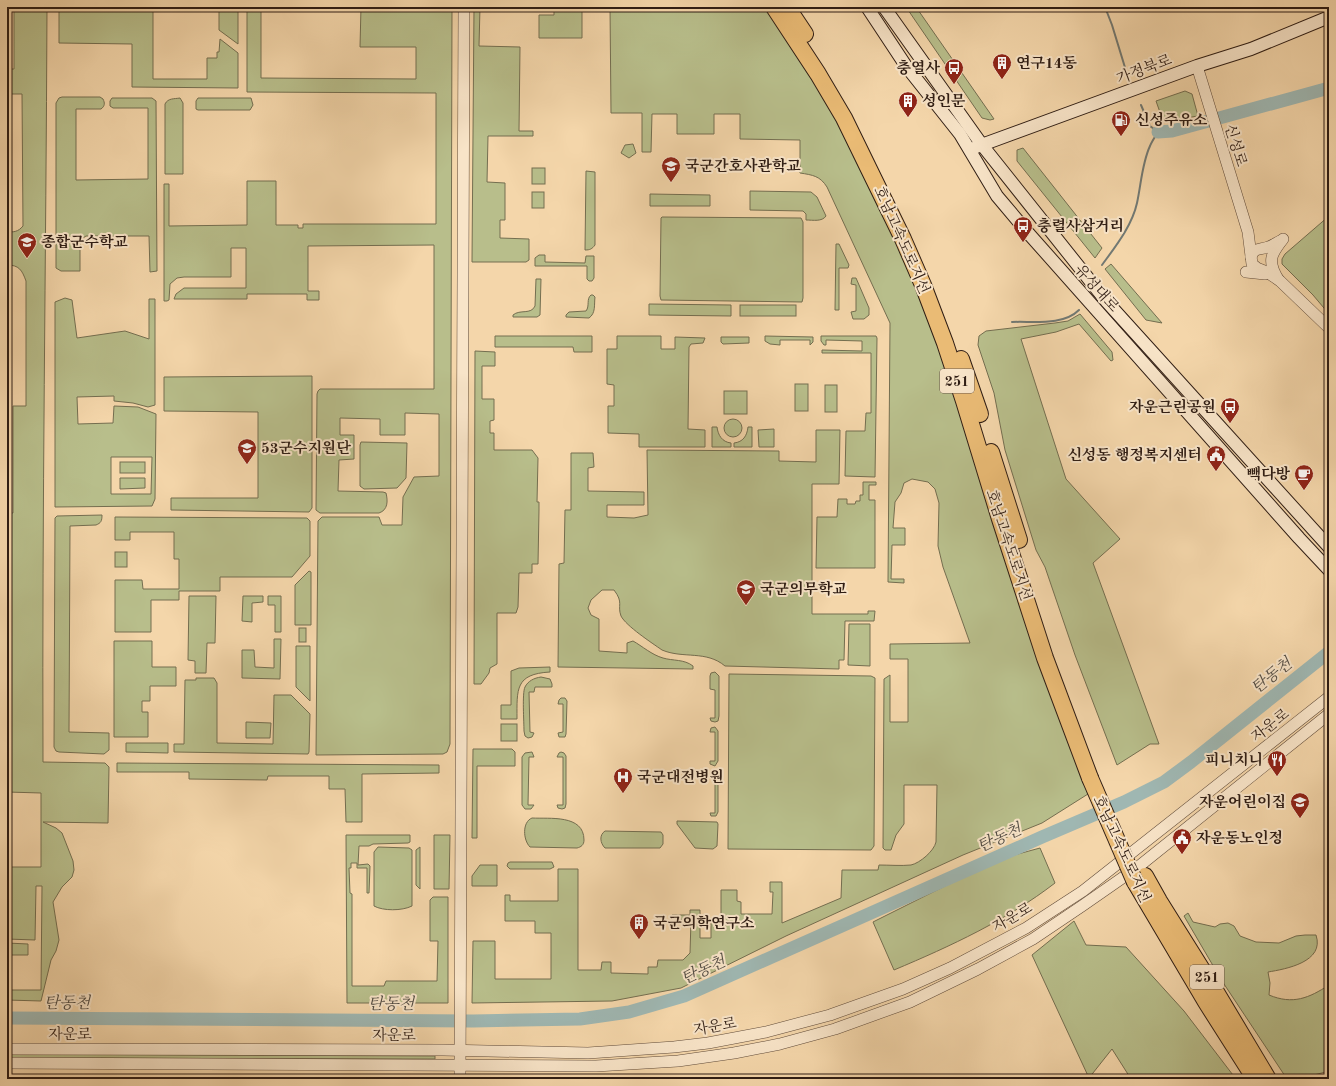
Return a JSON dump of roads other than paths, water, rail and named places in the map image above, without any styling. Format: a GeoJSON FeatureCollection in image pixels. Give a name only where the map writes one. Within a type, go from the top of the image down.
{"type":"FeatureCollection","features":[{"type":"Feature","properties":{"kind":"highway","name":"호남고속도로지선"},"geometry":{"type":"LineString","coordinates":[[774,7],[818,74],[844,118],[903,239],[923,285],[945,343],[1046,658],[1140,879],[1206,1002],[1255,1079]]}},
{"type":"Feature","properties":{"kind":"highway","name":"호남고속도로지선"},"geometry":{"type":"LineString","coordinates":[[787,7],[849,104],[903,214],[932,281],[970,384],[1034,590],[1065,680],[1095,776]]}},
{"type":"Feature","properties":{"kind":"highway","name":"호남고속도로지선"},"geometry":{"type":"LineString","coordinates":[[1140,879],[1158,901],[1216,992],[1268,1079]]}},
{"type":"Feature","properties":{"kind":"main road","name":"유성대로"},"geometry":{"type":"LineString","coordinates":[[867,7],[906,66],[960,134],[998,196],[1050,259],[1329,570]]}},
{"type":"Feature","properties":{"kind":"main road","name":"유성대로"},"geometry":{"type":"LineString","coordinates":[[884,7],[982,145],[1107,302],[1329,547]]}},
{"type":"Feature","properties":{"kind":"main road","name":"가정북로"},"geometry":{"type":"LineString","coordinates":[[969,149],[1197,66],[1251,49],[1329,17]]}},
{"type":"Feature","properties":{"kind":"street"},"geometry":{"type":"LineString","coordinates":[[460,1079],[464,7]]}},
{"type":"Feature","properties":{"kind":"street","name":"신성로"},"geometry":{"type":"LineString","coordinates":[[1197,66],[1249,237]]}},
{"type":"Feature","properties":{"kind":"street"},"geometry":{"type":"LineString","coordinates":[[1249,237],[1266,242],[1279,243]]}},
{"type":"Feature","properties":{"kind":"street"},"geometry":{"type":"LineString","coordinates":[[1249,237],[1267,254],[1275,277]]}},
{"type":"Feature","properties":{"kind":"street"},"geometry":{"type":"LineString","coordinates":[[1249,237],[1252,264],[1275,277],[1329,328]]}},
{"type":"Feature","properties":{"kind":"street"},"geometry":{"type":"LineString","coordinates":[[1249,237],[1246,271],[1275,277]]}},
{"type":"Feature","properties":{"kind":"street"},"geometry":{"type":"LineString","coordinates":[[1260,269],[1267,268],[1267,254],[1279,243]]}},
{"type":"Feature","properties":{"kind":"street"},"geometry":{"type":"LineString","coordinates":[[1275,277],[1275,262],[1279,243]]}},
{"type":"Feature","properties":{"kind":"street"},"geometry":{"type":"LineString","coordinates":[[1251,257],[1254,251],[1267,254]]}},
{"type":"Feature","properties":{"kind":"street","name":"자운로"},"geometry":{"type":"LineString","coordinates":[[7,1049],[588,1052],[674,1047],[708,1043],[766,1032],[830,1015],[903,989],[950,968],[1026,928],[1083,891],[1329,698]]}},
{"type":"Feature","properties":{"kind":"street","name":"자운로"},"geometry":{"type":"LineString","coordinates":[[7,1063],[596,1066],[678,1061],[734,1053],[780,1044],[835,1029],[910,1002],[978,969],[1033,939],[1138,867],[1329,714]]}},
{"type":"Feature","properties":{"kind":"waterway"},"geometry":{"type":"LineString","coordinates":[[1105,7],[1127,74]]}},
{"type":"Feature","properties":{"kind":"waterway"},"geometry":{"type":"LineString","coordinates":[[1158,132],[1172,131],[1329,88]]}},
{"type":"Feature","properties":{"kind":"waterway"},"geometry":{"type":"LineString","coordinates":[[1102,265],[1127,228],[1135,212],[1147,153],[1158,132],[1150,126],[1141,105]]}},
{"type":"Feature","properties":{"kind":"waterway"},"geometry":{"type":"LineString","coordinates":[[1012,322],[1056,321],[1072,315],[1079,310]]}},
{"type":"Feature","properties":{"kind":"waterway","name":"탄동천"},"geometry":{"type":"LineString","coordinates":[[7,1018],[473,1021],[580,1019],[629,1012],[684,996],[1124,802],[1164,782],[1329,652]]}},
{"type":"Feature","properties":{"kind":"place","name":"연구14동"},"geometry":{"type":"Point","coordinates":[1002,80]}},
{"type":"Feature","properties":{"kind":"place","name":"충열사"},"geometry":{"type":"Point","coordinates":[954,85]}},
{"type":"Feature","properties":{"kind":"place","name":"성인문"},"geometry":{"type":"Point","coordinates":[908,118]}},
{"type":"Feature","properties":{"kind":"place","name":"신성주유소"},"geometry":{"type":"Point","coordinates":[1121,137]}},
{"type":"Feature","properties":{"kind":"place","name":"국군간호사관학교"},"geometry":{"type":"Point","coordinates":[671,183]}},
{"type":"Feature","properties":{"kind":"place","name":"충렬사삼거리"},"geometry":{"type":"Point","coordinates":[1023,243]}},
{"type":"Feature","properties":{"kind":"place","name":"종합군수학교"},"geometry":{"type":"Point","coordinates":[27,259]}},
{"type":"Feature","properties":{"kind":"place","name":"자운근린공원"},"geometry":{"type":"Point","coordinates":[1230,424]}},
{"type":"Feature","properties":{"kind":"place","name":"53군수지원단"},"geometry":{"type":"Point","coordinates":[247,465]}},
{"type":"Feature","properties":{"kind":"place","name":"신성동 행정복지센터"},"geometry":{"type":"Point","coordinates":[1216,472]}},
{"type":"Feature","properties":{"kind":"place","name":"빽다방"},"geometry":{"type":"Point","coordinates":[1304,491]}},
{"type":"Feature","properties":{"kind":"place","name":"국군의무학교"},"geometry":{"type":"Point","coordinates":[746,606]}},
{"type":"Feature","properties":{"kind":"place","name":"피니치니"},"geometry":{"type":"Point","coordinates":[1277,777]}},
{"type":"Feature","properties":{"kind":"place","name":"국군대전병원"},"geometry":{"type":"Point","coordinates":[623,794]}},
{"type":"Feature","properties":{"kind":"place","name":"자운어린이집"},"geometry":{"type":"Point","coordinates":[1300,819]}},
{"type":"Feature","properties":{"kind":"place","name":"자운동노인정"},"geometry":{"type":"Point","coordinates":[1182,855]}},
{"type":"Feature","properties":{"kind":"place","name":"국군의학연구소"},"geometry":{"type":"Point","coordinates":[639,940]}}]}
